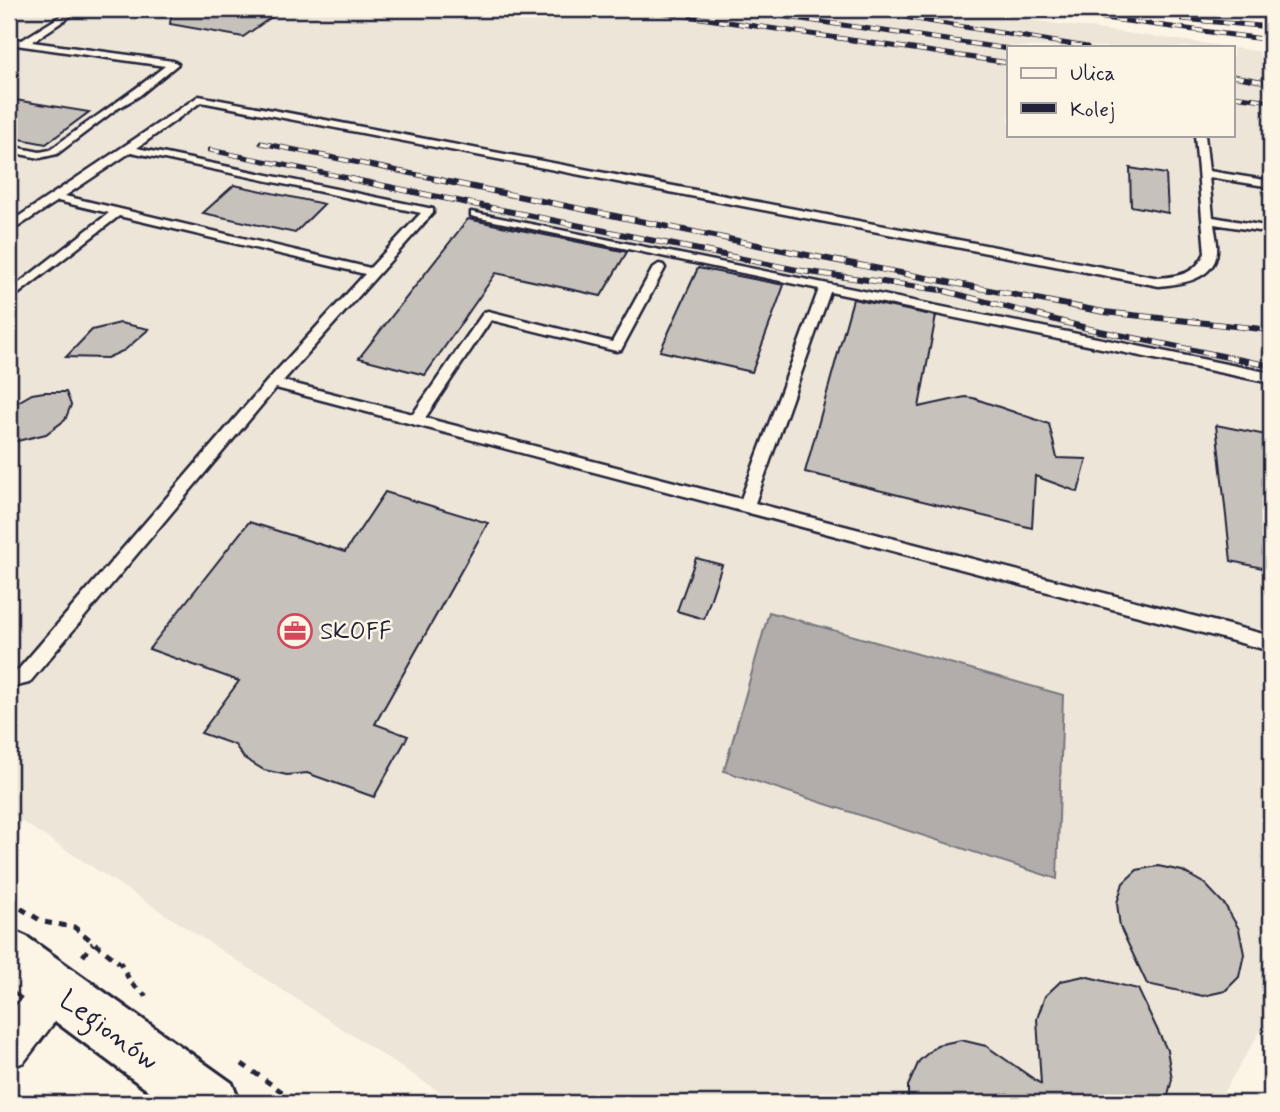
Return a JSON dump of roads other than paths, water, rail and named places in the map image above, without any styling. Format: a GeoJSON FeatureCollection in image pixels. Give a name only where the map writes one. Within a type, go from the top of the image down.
{"type":"FeatureCollection","features":[{"type":"Feature","properties":{"kind":"street","name":"Legionów"},"geometry":{"type":"LineString","coordinates":[[9,955],[55,989],[222,1080]]}},
{"type":"Feature","properties":{"kind":"street"},"geometry":{"type":"LineString","coordinates":[[9,1047],[55,989]]}},
{"type":"Feature","properties":{"kind":"lane"},"geometry":{"type":"LineString","coordinates":[[24,43],[77,9]]}},
{"type":"Feature","properties":{"kind":"lane"},"geometry":{"type":"LineString","coordinates":[[9,41],[173,64],[136,94],[53,152],[40,155],[9,149]]}},
{"type":"Feature","properties":{"kind":"lane"},"geometry":{"type":"LineString","coordinates":[[9,228],[199,99],[1159,282],[1189,279],[1205,268],[1211,253],[1200,136]]}},
{"type":"Feature","properties":{"kind":"lane"},"geometry":{"type":"LineString","coordinates":[[9,680],[23,677],[273,383],[429,211],[129,149]]}},
{"type":"Feature","properties":{"kind":"lane"},"geometry":{"type":"LineString","coordinates":[[1202,173],[1271,184]]}},
{"type":"Feature","properties":{"kind":"lane"},"geometry":{"type":"LineString","coordinates":[[55,197],[373,273]]}},
{"type":"Feature","properties":{"kind":"lane"},"geometry":{"type":"LineString","coordinates":[[9,296],[117,212]]}},
{"type":"Feature","properties":{"kind":"lane"},"geometry":{"type":"LineString","coordinates":[[475,214],[1271,378]]}},
{"type":"Feature","properties":{"kind":"lane"},"geometry":{"type":"LineString","coordinates":[[1207,219],[1271,230]]}},
{"type":"Feature","properties":{"kind":"lane"},"geometry":{"type":"LineString","coordinates":[[416,421],[488,315],[616,346],[659,268]]}},
{"type":"Feature","properties":{"kind":"lane"},"geometry":{"type":"LineString","coordinates":[[746,506],[826,287]]}},
{"type":"Feature","properties":{"kind":"lane"},"geometry":{"type":"LineString","coordinates":[[273,383],[1271,644]]}},
{"type":"Feature","properties":{"kind":"railway"},"geometry":{"type":"LineString","coordinates":[[639,9],[1007,63]]}},
{"type":"Feature","properties":{"kind":"railway"},"geometry":{"type":"LineString","coordinates":[[732,9],[1007,49]]}},
{"type":"Feature","properties":{"kind":"railway"},"geometry":{"type":"LineString","coordinates":[[854,9],[1081,46]]}},
{"type":"Feature","properties":{"kind":"railway"},"geometry":{"type":"LineString","coordinates":[[1035,9],[1271,40]]}},
{"type":"Feature","properties":{"kind":"railway"},"geometry":{"type":"LineString","coordinates":[[1151,9],[1196,15]]}},
{"type":"Feature","properties":{"kind":"railway"},"geometry":{"type":"LineString","coordinates":[[1183,19],[1271,27]]}},
{"type":"Feature","properties":{"kind":"railway"},"geometry":{"type":"LineString","coordinates":[[1234,76],[1271,83]]}},
{"type":"Feature","properties":{"kind":"railway"},"geometry":{"type":"LineString","coordinates":[[1234,96],[1271,101]]}},
{"type":"Feature","properties":{"kind":"railway"},"geometry":{"type":"LineString","coordinates":[[261,143],[443,180]]}},
{"type":"Feature","properties":{"kind":"railway"},"geometry":{"type":"LineString","coordinates":[[210,150],[358,180]]}},
{"type":"Feature","properties":{"kind":"railway"},"geometry":{"type":"LineString","coordinates":[[350,179],[802,271],[941,290]]}},
{"type":"Feature","properties":{"kind":"railway"},"geometry":{"type":"LineString","coordinates":[[434,179],[1104,312],[1271,330]]}},
{"type":"Feature","properties":{"kind":"railway"},"geometry":{"type":"LineString","coordinates":[[945,291],[1090,329],[1271,366]]}},
{"type":"Feature","properties":{"kind":"place","name":"SKOFF"},"geometry":{"type":"Point","coordinates":[295,631]}}]}
